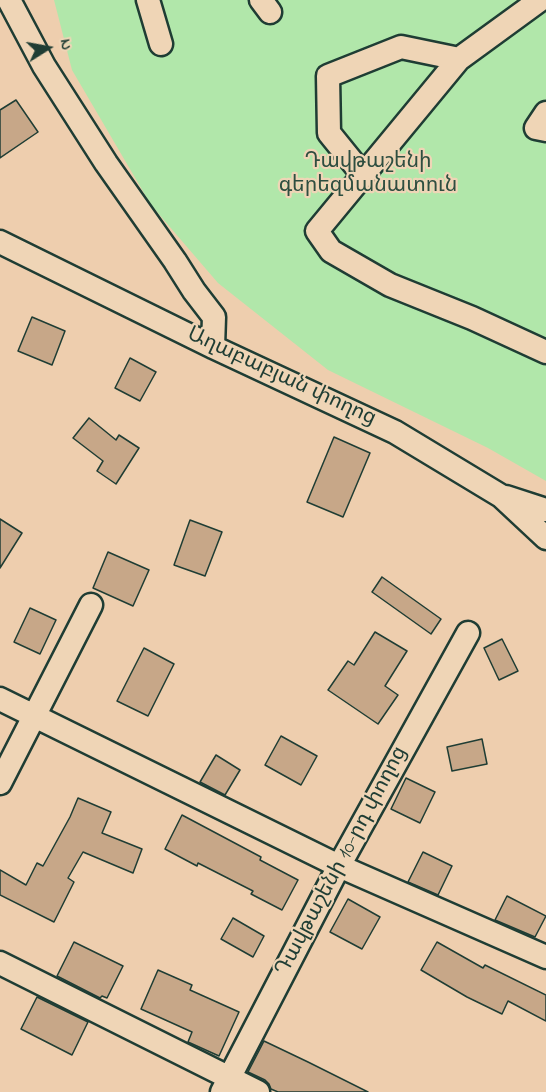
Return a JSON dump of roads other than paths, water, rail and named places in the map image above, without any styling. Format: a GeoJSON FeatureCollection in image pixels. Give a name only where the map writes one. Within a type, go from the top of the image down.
{"type":"FeatureCollection","features":[{"type":"Feature","properties":{"kind":"street"},"geometry":{"type":"LineString","coordinates":[[9,0],[44,66],[106,163],[194,291],[214,316],[213,347]]}},
{"type":"Feature","properties":{"kind":"street"},"geometry":{"type":"LineString","coordinates":[[148,0],[161,44]]}},
{"type":"Feature","properties":{"kind":"street"},"geometry":{"type":"LineString","coordinates":[[540,0],[459,59],[317,231],[330,251],[390,285],[472,318],[546,352]]}},
{"type":"Feature","properties":{"kind":"street"},"geometry":{"type":"LineString","coordinates":[[363,175],[329,133],[327,76],[401,47],[459,59]]}},
{"type":"Feature","properties":{"kind":"street"},"geometry":{"type":"LineString","coordinates":[[546,113],[536,128],[546,130]]}},
{"type":"Feature","properties":{"kind":"street","name":"Աղաբաբյան փողոց"},"geometry":{"type":"LineString","coordinates":[[0,242],[213,347],[395,432],[501,496],[546,538]]}},
{"type":"Feature","properties":{"kind":"street"},"geometry":{"type":"LineString","coordinates":[[501,496],[546,510]]}},
{"type":"Feature","properties":{"kind":"street"},"geometry":{"type":"LineString","coordinates":[[0,783],[91,605]]}},
{"type":"Feature","properties":{"kind":"street","name":"Դավթաշենի 10-րդ փողոց"},"geometry":{"type":"LineString","coordinates":[[225,1085],[339,866],[468,633]]}},
{"type":"Feature","properties":{"kind":"street"},"geometry":{"type":"LineString","coordinates":[[0,699],[339,866],[546,957]]}},
{"type":"Feature","properties":{"kind":"street"},"geometry":{"type":"LineString","coordinates":[[0,963],[225,1085],[258,1092]]}},
{"type":"Feature","properties":{"kind":"park label","name":"Դավթաշենի գերեզմանատուն"},"geometry":{"type":"Point","coordinates":[368,176]}}]}
